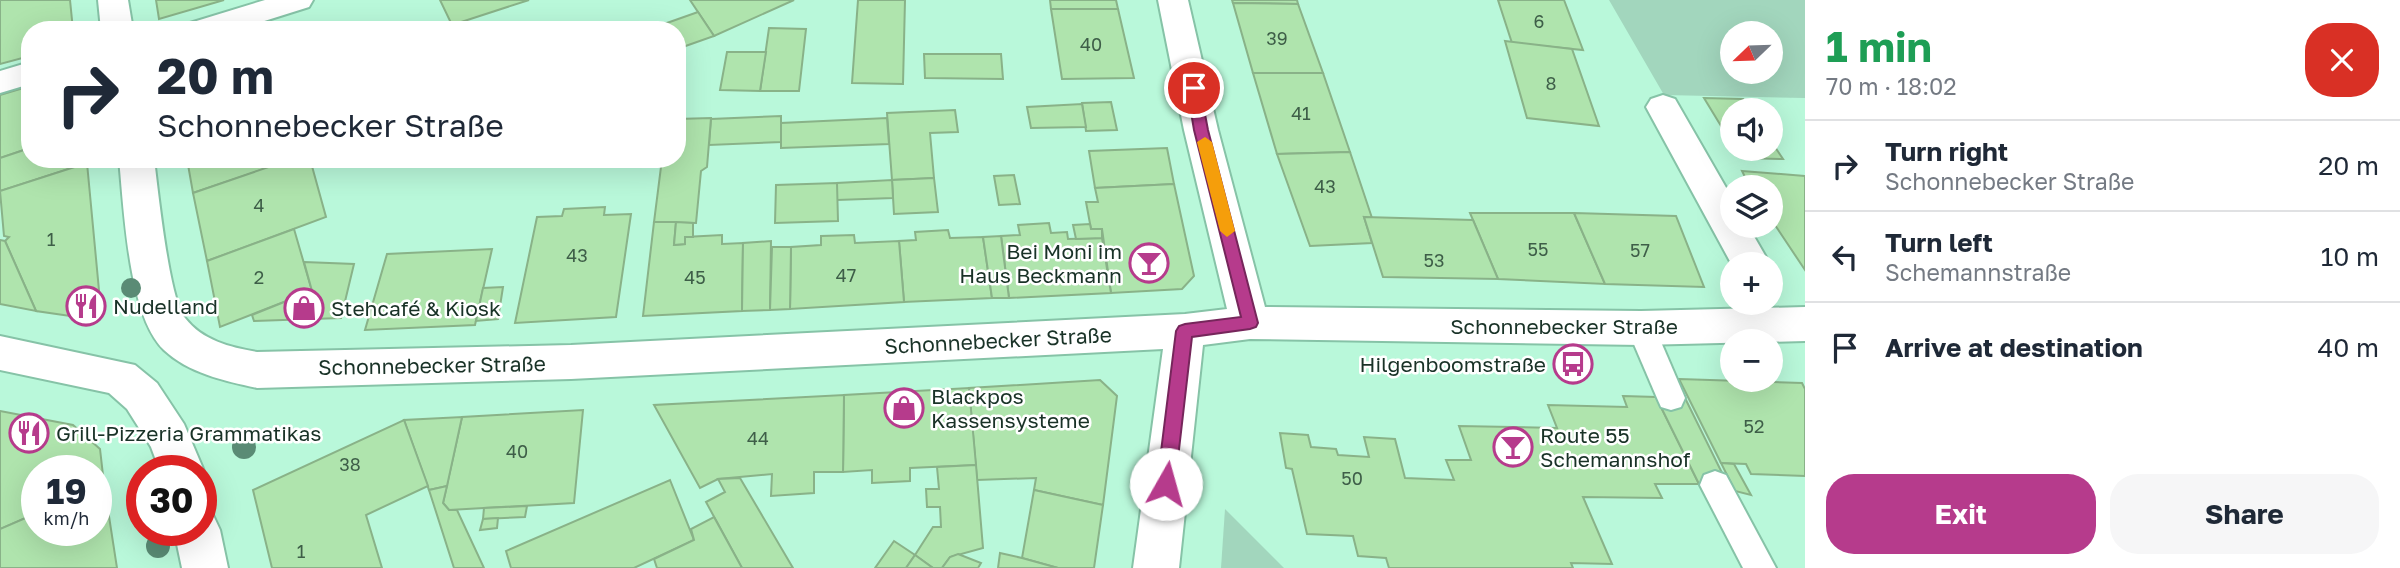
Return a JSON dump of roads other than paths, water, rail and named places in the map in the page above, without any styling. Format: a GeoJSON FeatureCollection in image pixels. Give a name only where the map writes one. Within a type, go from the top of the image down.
{"type":"FeatureCollection","features":[{"type":"Feature","properties":{"kind":"street"},"geometry":{"type":"LineString","coordinates":[[113,0],[116,21]]}},
{"type":"Feature","properties":{"kind":"street"},"geometry":{"type":"LineString","coordinates":[[230,21],[298,0]]}},
{"type":"Feature","properties":{"kind":"street"},"geometry":{"type":"LineString","coordinates":[[1173,0],[1201,130],[1250,323]]}},
{"type":"Feature","properties":{"kind":"street"},"geometry":{"type":"LineString","coordinates":[[0,82],[21,76]]}},
{"type":"Feature","properties":{"kind":"street"},"geometry":{"type":"LineString","coordinates":[[1664,107],[1744,252]]}},
{"type":"Feature","properties":{"kind":"street","name":"Schonnebecker Straße"},"geometry":{"type":"LineString","coordinates":[[137,168],[157,292],[166,326],[194,350],[224,364],[257,370],[571,362],[1185,331],[1250,323],[1641,328],[1786,316]]}},
{"type":"Feature","properties":{"kind":"street"},"geometry":{"type":"LineString","coordinates":[[1156,568],[1185,331]]}},
{"type":"Feature","properties":{"kind":"street"},"geometry":{"type":"LineString","coordinates":[[0,353],[120,378],[142,396],[169,438],[176,455]]}},
{"type":"Feature","properties":{"kind":"street"},"geometry":{"type":"LineString","coordinates":[[200,546],[205,568]]}},
{"type":"Feature","properties":{"kind":"lane"},"geometry":{"type":"LineString","coordinates":[[1641,328],[1671,398]]}},
{"type":"Feature","properties":{"kind":"lane"},"geometry":{"type":"LineString","coordinates":[[1715,485],[1760,568]]}},
{"type":"Feature","properties":{"kind":"place","name":"Bei Moni im Haus Beckmann"},"geometry":{"type":"Point","coordinates":[1149,263]}},
{"type":"Feature","properties":{"kind":"place","name":"Nudelland"},"geometry":{"type":"Point","coordinates":[86,306]}},
{"type":"Feature","properties":{"kind":"place","name":"Stehcafé & Kiosk"},"geometry":{"type":"Point","coordinates":[304,308]}},
{"type":"Feature","properties":{"kind":"place","name":"Hilgenboomstraße"},"geometry":{"type":"Point","coordinates":[1573,364]}},
{"type":"Feature","properties":{"kind":"place","name":"Blackpos Kassensysteme"},"geometry":{"type":"Point","coordinates":[904,408]}},
{"type":"Feature","properties":{"kind":"place","name":"Grill-Pizzeria Grammatikas"},"geometry":{"type":"Point","coordinates":[29,433]}},
{"type":"Feature","properties":{"kind":"place","name":"Route 55 Schemannshof"},"geometry":{"type":"Point","coordinates":[1513,447]}}]}
